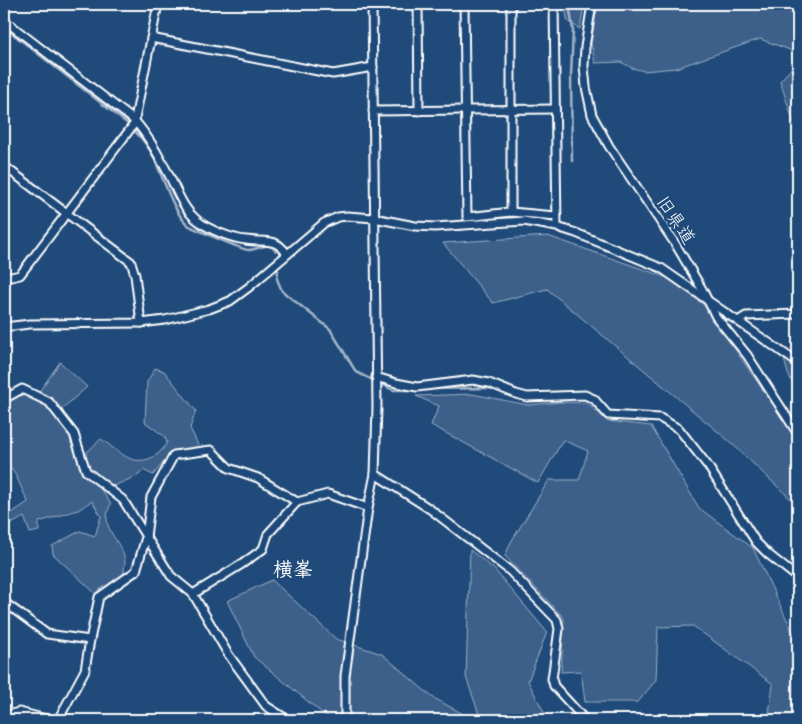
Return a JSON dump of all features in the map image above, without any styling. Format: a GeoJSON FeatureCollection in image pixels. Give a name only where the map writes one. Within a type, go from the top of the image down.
{"type":"FeatureCollection","features":[{"type":"Feature","properties":{"kind":"street"},"geometry":{"type":"LineString","coordinates":[[4,276],[20,275],[133,125],[158,4]]}},
{"type":"Feature","properties":{"kind":"street"},"geometry":{"type":"LineString","coordinates":[[345,720],[345,676],[368,508],[375,474],[376,381],[372,4]]}},
{"type":"Feature","properties":{"kind":"street"},"geometry":{"type":"LineString","coordinates":[[418,4],[419,111]]}},
{"type":"Feature","properties":{"kind":"street"},"geometry":{"type":"LineString","coordinates":[[464,4],[467,217],[512,212],[556,216]]}},
{"type":"Feature","properties":{"kind":"street"},"geometry":{"type":"LineString","coordinates":[[511,4],[512,212]]}},
{"type":"Feature","properties":{"kind":"street"},"geometry":{"type":"LineString","coordinates":[[554,4],[557,228]]}},
{"type":"Feature","properties":{"kind":"street","name":"旧県道"},"geometry":{"type":"LineString","coordinates":[[592,4],[584,66],[592,115],[609,146],[676,245],[716,318],[747,355],[798,434]]}},
{"type":"Feature","properties":{"kind":"street"},"geometry":{"type":"LineString","coordinates":[[4,20],[133,125],[146,133],[185,207],[197,220],[210,228],[245,240],[275,242],[287,254]]}},
{"type":"Feature","properties":{"kind":"street"},"geometry":{"type":"LineString","coordinates":[[151,38],[334,74],[373,67]]}},
{"type":"Feature","properties":{"kind":"street"},"geometry":{"type":"LineString","coordinates":[[373,111],[555,109]]}},
{"type":"Feature","properties":{"kind":"street"},"geometry":{"type":"LineString","coordinates":[[4,166],[131,262],[135,275],[141,323]]}},
{"type":"Feature","properties":{"kind":"street"},"geometry":{"type":"LineString","coordinates":[[4,327],[30,324],[141,323],[165,320],[210,309],[230,301],[331,220],[347,216],[374,218],[425,227],[524,221],[576,233],[660,268],[798,363]]}},
{"type":"Feature","properties":{"kind":"street"},"geometry":{"type":"LineString","coordinates":[[738,321],[746,316],[798,314]]}},
{"type":"Feature","properties":{"kind":"street"},"geometry":{"type":"LineString","coordinates":[[376,381],[417,387],[473,380],[489,383],[528,397],[585,396],[594,399],[608,415],[660,418],[679,428],[688,439],[708,466],[756,542],[798,578]]}},
{"type":"Feature","properties":{"kind":"street"},"geometry":{"type":"LineString","coordinates":[[4,399],[22,389],[49,402],[74,434],[86,471],[123,500],[172,576],[193,594],[228,654],[266,706],[288,720]]}},
{"type":"Feature","properties":{"kind":"street"},"geometry":{"type":"LineString","coordinates":[[58,720],[85,670],[99,597],[136,571],[146,537],[151,497],[174,455],[211,450],[229,468],[258,478],[297,502]]}},
{"type":"Feature","properties":{"kind":"street"},"geometry":{"type":"LineString","coordinates":[[375,474],[430,509],[510,570],[557,620],[559,629],[552,679],[554,686],[585,720]]}},
{"type":"Feature","properties":{"kind":"street"},"geometry":{"type":"LineString","coordinates":[[193,594],[242,564],[262,549],[268,534],[297,502],[328,494],[368,508]]}},
{"type":"Feature","properties":{"kind":"street"},"geometry":{"type":"LineString","coordinates":[[4,602],[47,634],[90,640]]}},
{"type":"Feature","properties":{"kind":"street"},"geometry":{"type":"LineString","coordinates":[[4,716],[19,712],[50,720]]}},
{"type":"Feature","properties":{"kind":"shaded area"},"geometry":{"type":"Polygon","coordinates":[[[564,4],[584,4],[580,29],[568,22],[564,4]]]}},
{"type":"Feature","properties":{"kind":"shaded area"},"geometry":{"type":"Polygon","coordinates":[[[598,4],[798,4],[798,136],[780,81],[796,63],[790,50],[760,39],[676,68],[644,71],[632,68],[621,62],[595,63],[591,43],[598,4]]]}},
{"type":"Feature","properties":{"kind":"shaded area"},"geometry":{"type":"Polygon","coordinates":[[[548,236],[671,279],[705,306],[798,441],[798,506],[729,441],[547,289],[493,303],[443,243],[548,236]]]}},
{"type":"Feature","properties":{"kind":"shaded area"},"geometry":{"type":"Polygon","coordinates":[[[784,359],[798,369],[798,393],[788,374],[784,359]]]}},
{"type":"Feature","properties":{"kind":"shaded area"},"geometry":{"type":"Polygon","coordinates":[[[60,362],[87,387],[62,409],[71,444],[85,454],[101,439],[131,459],[147,459],[161,451],[167,442],[164,436],[145,422],[147,382],[155,368],[164,371],[196,411],[190,428],[199,447],[167,458],[153,475],[143,470],[139,475],[114,486],[102,479],[97,484],[111,504],[107,519],[108,525],[121,549],[125,563],[123,576],[96,594],[53,554],[52,546],[80,531],[95,536],[101,516],[92,501],[78,510],[39,522],[39,531],[30,533],[24,517],[4,528],[4,518],[28,502],[15,474],[4,460],[4,405],[21,392],[34,399],[60,362]]]}},
{"type":"Feature","properties":{"kind":"shaded area"},"geometry":{"type":"Polygon","coordinates":[[[472,394],[528,405],[560,402],[588,403],[607,421],[651,426],[699,508],[753,548],[798,643],[798,720],[770,720],[769,713],[773,684],[693,626],[658,627],[656,680],[638,702],[585,702],[581,671],[561,672],[564,618],[505,556],[511,542],[549,480],[579,480],[588,451],[563,440],[538,483],[431,425],[439,406],[416,396],[472,394]]]}},
{"type":"Feature","properties":{"kind":"shaded area"},"geometry":{"type":"Polygon","coordinates":[[[470,550],[494,569],[547,632],[528,681],[548,720],[481,720],[466,677],[470,550]]]}},
{"type":"Feature","properties":{"kind":"shaded area"},"geometry":{"type":"Polygon","coordinates":[[[272,580],[336,639],[382,654],[432,697],[474,720],[337,720],[323,714],[254,657],[227,601],[272,580]]]}},
{"type":"Feature","properties":{"kind":"waterway"},"geometry":{"type":"LineString","coordinates":[[569,4],[573,30],[571,75],[572,161]]}},
{"type":"Feature","properties":{"kind":"waterway"},"geometry":{"type":"LineString","coordinates":[[4,27],[137,133],[150,150],[177,210],[188,225],[244,249],[252,250],[269,246],[276,251]]}},
{"type":"Feature","properties":{"kind":"waterway"},"geometry":{"type":"LineString","coordinates":[[278,270],[277,279],[282,291],[330,329],[356,372],[393,390],[416,390]]}},
{"type":"Feature","properties":{"kind":"waterway"},"geometry":{"type":"LineString","coordinates":[[426,389],[492,388]]}},
{"type":"Feature","properties":{"kind":"district","name":"横峯"},"geometry":{"type":"Point","coordinates":[293,569]}}]}
